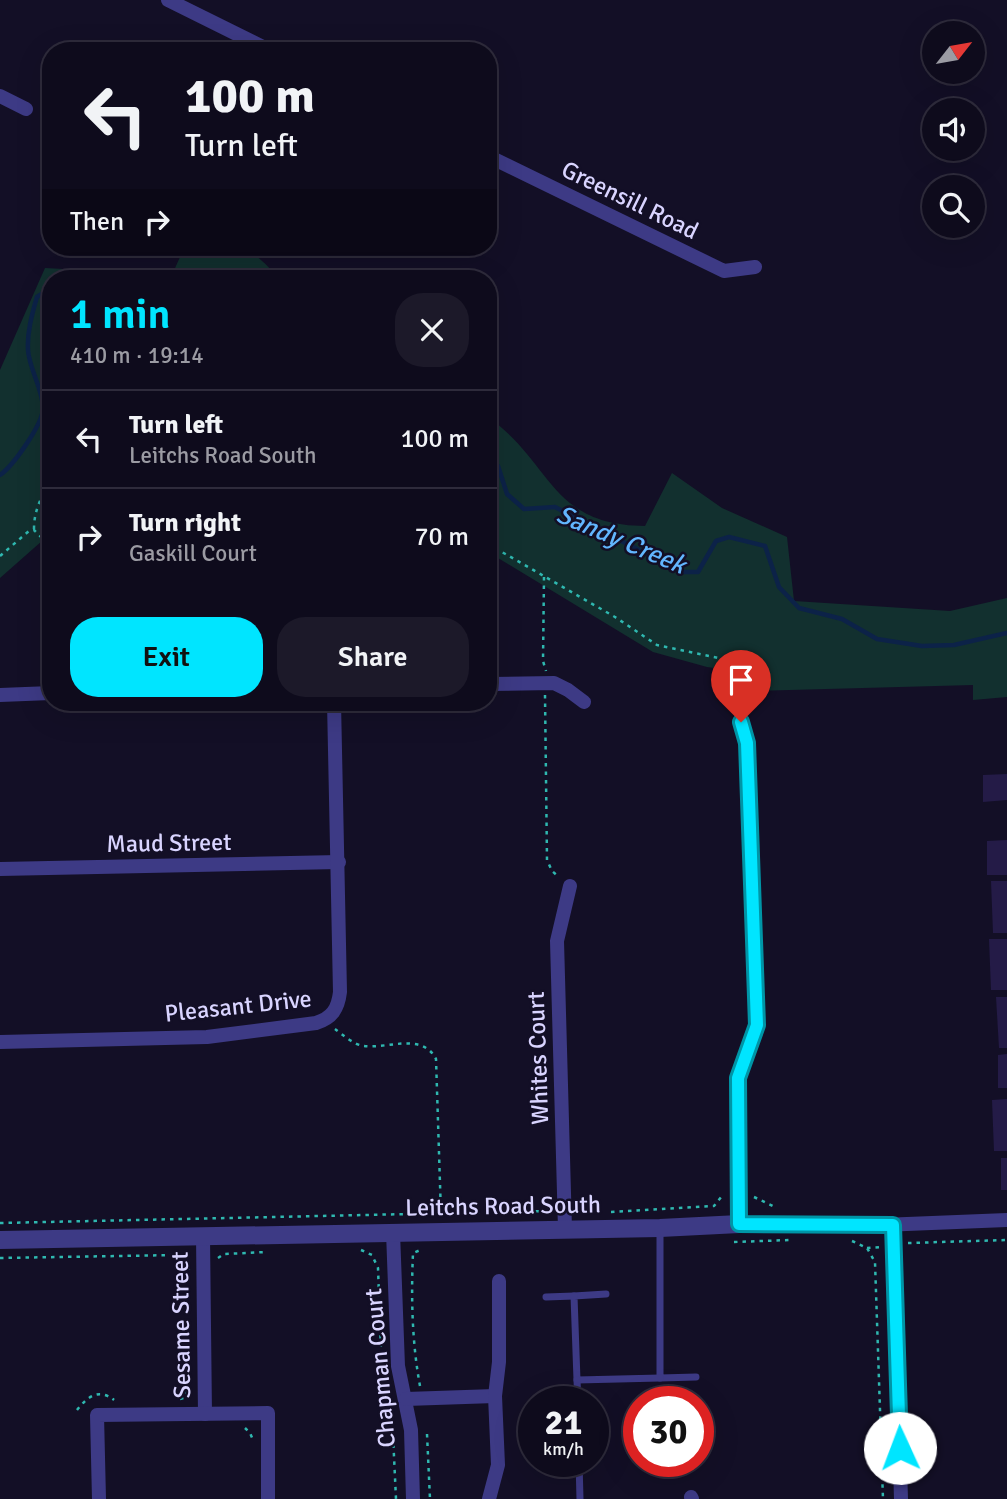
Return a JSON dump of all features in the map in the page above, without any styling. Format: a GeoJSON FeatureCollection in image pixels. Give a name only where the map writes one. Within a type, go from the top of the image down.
{"type":"FeatureCollection","features":[{"type":"Feature","properties":{"kind":"street"},"geometry":{"type":"LineString","coordinates":[[168,0],[253,42]]}},
{"type":"Feature","properties":{"kind":"street"},"geometry":{"type":"LineString","coordinates":[[0,96],[26,109]]}},
{"type":"Feature","properties":{"kind":"street","name":"Greensill Road"},"geometry":{"type":"LineString","coordinates":[[497,160],[724,271],[755,267]]}},
{"type":"Feature","properties":{"kind":"street"},"geometry":{"type":"LineString","coordinates":[[497,684],[554,683],[584,702]]}},
{"type":"Feature","properties":{"kind":"street"},"geometry":{"type":"LineString","coordinates":[[0,695],[42,693]]}},
{"type":"Feature","properties":{"kind":"street","name":"Pleasant Drive"},"geometry":{"type":"LineString","coordinates":[[0,1042],[207,1037],[324,1021],[334,1012],[340,992],[334,711]]}},
{"type":"Feature","properties":{"kind":"street"},"geometry":{"type":"LineString","coordinates":[[739,1224],[738,1078],[757,1025],[747,743],[741,722]]}},
{"type":"Feature","properties":{"kind":"street","name":"Maud Street"},"geometry":{"type":"LineString","coordinates":[[0,869],[339,862]]}},
{"type":"Feature","properties":{"kind":"street","name":"Whites Court"},"geometry":{"type":"LineString","coordinates":[[565,1229],[557,941],[570,886]]}},
{"type":"Feature","properties":{"kind":"street","name":"Leitchs Road South"},"geometry":{"type":"LineString","coordinates":[[0,1240],[393,1232],[441,1223],[565,1229],[739,1224],[893,1225],[1007,1220]]}},
{"type":"Feature","properties":{"kind":"street"},"geometry":{"type":"LineString","coordinates":[[893,1225],[901,1499]]}},
{"type":"Feature","properties":{"kind":"street","name":"Chapman Court"},"geometry":{"type":"LineString","coordinates":[[393,1232],[398,1366],[411,1430],[413,1499]]}},
{"type":"Feature","properties":{"kind":"street","name":"Sesame Street"},"geometry":{"type":"LineString","coordinates":[[203,1236],[205,1414]]}},
{"type":"Feature","properties":{"kind":"street"},"geometry":{"type":"LineString","coordinates":[[489,1499],[498,1465],[495,1396],[499,1362],[499,1281]]}},
{"type":"Feature","properties":{"kind":"street"},"geometry":{"type":"LineString","coordinates":[[405,1399],[495,1396]]}},
{"type":"Feature","properties":{"kind":"street"},"geometry":{"type":"LineString","coordinates":[[99,1499],[97,1415],[268,1413],[268,1499]]}},
{"type":"Feature","properties":{"kind":"lane"},"geometry":{"type":"LineString","coordinates":[[660,1228],[660,1378]]}},
{"type":"Feature","properties":{"kind":"lane"},"geometry":{"type":"LineString","coordinates":[[546,1297],[606,1294]]}},
{"type":"Feature","properties":{"kind":"lane"},"geometry":{"type":"LineString","coordinates":[[574,1296],[577,1386]]}},
{"type":"Feature","properties":{"kind":"lane"},"geometry":{"type":"LineString","coordinates":[[577,1380],[696,1377]]}},
{"type":"Feature","properties":{"kind":"lane"},"geometry":{"type":"LineString","coordinates":[[579,1477],[580,1499]]}},
{"type":"Feature","properties":{"kind":"path"},"geometry":{"type":"LineString","coordinates":[[34,530],[37,506],[42,498]]}},
{"type":"Feature","properties":{"kind":"path"},"geometry":{"type":"LineString","coordinates":[[34,530],[42,538]]}},
{"type":"Feature","properties":{"kind":"path"},"geometry":{"type":"LineString","coordinates":[[0,556],[29,531],[34,530]]}},
{"type":"Feature","properties":{"kind":"path"},"geometry":{"type":"LineString","coordinates":[[497,549],[615,617],[657,645],[747,664],[741,722]]}},
{"type":"Feature","properties":{"kind":"path"},"geometry":{"type":"LineString","coordinates":[[544,577],[543,661],[546,673]]}},
{"type":"Feature","properties":{"kind":"path"},"geometry":{"type":"LineString","coordinates":[[545,690],[547,860],[552,872],[570,886]]}},
{"type":"Feature","properties":{"kind":"path"},"geometry":{"type":"LineString","coordinates":[[324,1021],[361,1046],[419,1044],[432,1051],[436,1059],[441,1223]]}},
{"type":"Feature","properties":{"kind":"path"},"geometry":{"type":"LineString","coordinates":[[600,1212],[714,1206],[722,1196]]}},
{"type":"Feature","properties":{"kind":"path"},"geometry":{"type":"LineString","coordinates":[[753,1197],[773,1206]]}},
{"type":"Feature","properties":{"kind":"path"},"geometry":{"type":"LineString","coordinates":[[0,1223],[441,1223],[546,1211],[553,1204]]}},
{"type":"Feature","properties":{"kind":"path"},"geometry":{"type":"LineString","coordinates":[[848,1239],[867,1248],[894,1247],[906,1243],[1007,1240]]}},
{"type":"Feature","properties":{"kind":"path"},"geometry":{"type":"LineString","coordinates":[[727,1242],[794,1240]]}},
{"type":"Feature","properties":{"kind":"path"},"geometry":{"type":"LineString","coordinates":[[867,1248],[875,1262],[883,1499]]}},
{"type":"Feature","properties":{"kind":"path"},"geometry":{"type":"LineString","coordinates":[[422,1399],[415,1362],[411,1280],[413,1254],[423,1249]]}},
{"type":"Feature","properties":{"kind":"path"},"geometry":{"type":"LineString","coordinates":[[0,1258],[178,1255],[186,1261],[189,1272]]}},
{"type":"Feature","properties":{"kind":"path"},"geometry":{"type":"LineString","coordinates":[[175,1400],[184,1398],[186,1390],[189,1311]]}},
{"type":"Feature","properties":{"kind":"path"},"geometry":{"type":"LineString","coordinates":[[77,1410],[86,1399],[97,1393],[109,1395],[116,1401]]}},
{"type":"Feature","properties":{"kind":"path"},"geometry":{"type":"LineString","coordinates":[[236,1425],[250,1433],[253,1440]]}},
{"type":"Feature","properties":{"kind":"path"},"geometry":{"type":"LineString","coordinates":[[427,1434],[430,1499]]}},
{"type":"Feature","properties":{"kind":"green space"},"geometry":{"type":"Polygon","coordinates":[[[180,256],[256,256],[270,270],[174,270],[180,256]]]}},
{"type":"Feature","properties":{"kind":"green space"},"geometry":{"type":"Polygon","coordinates":[[[45,268],[81,270],[44,270],[45,268]]]}},
{"type":"Feature","properties":{"kind":"green space"},"geometry":{"type":"Polygon","coordinates":[[[42,275],[42,541],[0,578],[0,370],[42,275]]]}},
{"type":"Feature","properties":{"kind":"green space"},"geometry":{"type":"Polygon","coordinates":[[[497,425],[570,503],[589,515],[613,523],[645,526],[672,473],[722,508],[787,537],[794,601],[950,611],[1007,598],[1007,697],[973,700],[973,685],[757,691],[757,674],[707,667],[653,652],[497,557],[497,425]]]}},
{"type":"Feature","properties":{"kind":"building"},"geometry":{"type":"Polygon","coordinates":[[[1007,774],[1007,800],[983,802],[983,775],[1007,774]]]}},
{"type":"Feature","properties":{"kind":"building"},"geometry":{"type":"Polygon","coordinates":[[[1007,840],[1007,875],[987,875],[987,841],[1007,840]]]}},
{"type":"Feature","properties":{"kind":"building"},"geometry":{"type":"Polygon","coordinates":[[[991,881],[1007,881],[1007,933],[993,933],[991,881]]]}},
{"type":"Feature","properties":{"kind":"building"},"geometry":{"type":"Polygon","coordinates":[[[989,939],[1007,939],[1007,990],[991,990],[989,939]]]}},
{"type":"Feature","properties":{"kind":"building"},"geometry":{"type":"Polygon","coordinates":[[[996,997],[1007,997],[1007,1048],[999,1048],[996,997]]]}},
{"type":"Feature","properties":{"kind":"building"},"geometry":{"type":"Polygon","coordinates":[[[1007,1054],[1007,1088],[998,1088],[998,1055],[1007,1054]]]}},
{"type":"Feature","properties":{"kind":"building"},"geometry":{"type":"Polygon","coordinates":[[[1007,1099],[1007,1151],[994,1151],[992,1100],[1007,1099]]]}},
{"type":"Feature","properties":{"kind":"building"},"geometry":{"type":"Polygon","coordinates":[[[1001,1158],[1007,1158],[1007,1190],[1001,1190],[1001,1158]]]}},
{"type":"Feature","properties":{"kind":"waterway","name":"Sandy Creek"},"geometry":{"type":"LineString","coordinates":[[42,294],[37,297],[32,316],[28,350],[42,401]]}},
{"type":"Feature","properties":{"kind":"waterway","name":"Sandy Creek"},"geometry":{"type":"LineString","coordinates":[[0,475],[26,444],[42,415]]}},
{"type":"Feature","properties":{"kind":"waterway","name":"Sandy Creek"},"geometry":{"type":"LineString","coordinates":[[497,466],[507,494],[524,509],[555,507],[682,572],[698,572],[716,541],[729,537],[765,546],[779,587],[799,608],[842,619],[877,639],[922,646],[954,645],[1007,633]]}},
{"type":"Feature","properties":{"kind":"route"},"geometry":{"type":"LineString","coordinates":[[741,722],[747,743],[757,1025],[738,1078],[739,1224],[893,1225],[900,1448]]}}]}
